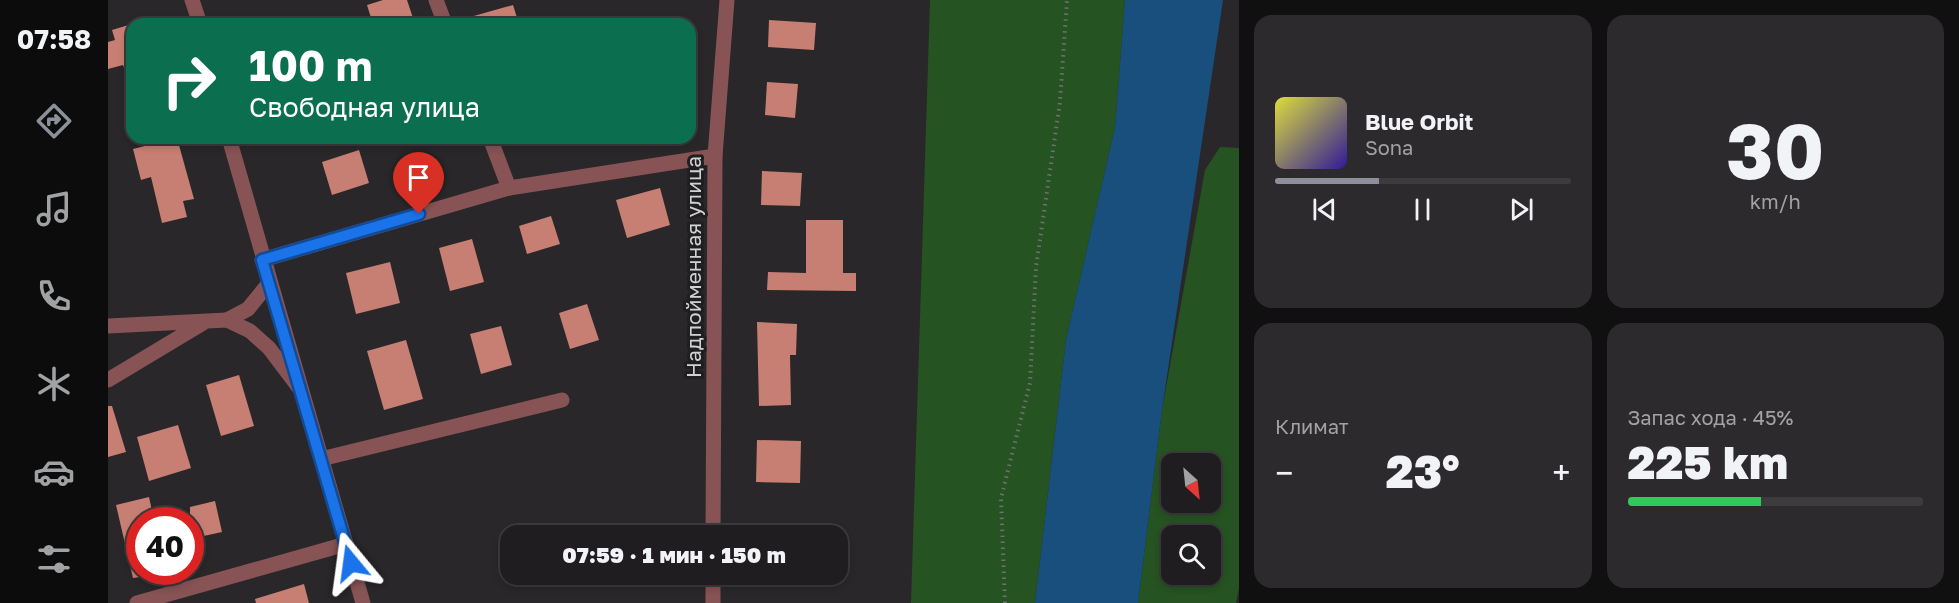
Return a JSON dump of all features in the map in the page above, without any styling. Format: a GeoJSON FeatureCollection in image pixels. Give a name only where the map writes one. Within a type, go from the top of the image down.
{"type":"FeatureCollection","features":[{"type":"Feature","properties":{"kind":"street"},"geometry":{"type":"LineString","coordinates":[[192,0],[198,18]]}},
{"type":"Feature","properties":{"kind":"street"},"geometry":{"type":"LineString","coordinates":[[436,0],[443,18]]}},
{"type":"Feature","properties":{"kind":"street","name":"Надпойменная улица"},"geometry":{"type":"LineString","coordinates":[[713,525],[715,156],[727,0]]}},
{"type":"Feature","properties":{"kind":"street"},"geometry":{"type":"LineString","coordinates":[[231,144],[262,260],[363,603]]}},
{"type":"Feature","properties":{"kind":"street"},"geometry":{"type":"LineString","coordinates":[[491,144],[509,188]]}},
{"type":"Feature","properties":{"kind":"street"},"geometry":{"type":"LineString","coordinates":[[262,260],[509,188],[715,156]]}},
{"type":"Feature","properties":{"kind":"street"},"geometry":{"type":"LineString","coordinates":[[108,326],[227,320],[248,309],[269,283]]}},
{"type":"Feature","properties":{"kind":"street"},"geometry":{"type":"LineString","coordinates":[[227,320],[250,331],[269,348],[300,389]]}},
{"type":"Feature","properties":{"kind":"street"},"geometry":{"type":"LineString","coordinates":[[108,380],[203,323]]}},
{"type":"Feature","properties":{"kind":"street"},"geometry":{"type":"LineString","coordinates":[[321,459],[562,400]]}},
{"type":"Feature","properties":{"kind":"street"},"geometry":{"type":"LineString","coordinates":[[137,603],[346,544]]}},
{"type":"Feature","properties":{"kind":"street"},"geometry":{"type":"LineString","coordinates":[[713,585],[713,603]]}},
{"type":"Feature","properties":{"kind":"path"},"geometry":{"type":"LineString","coordinates":[[1005,603],[1001,498],[1030,383],[1036,267],[1060,102],[1067,0]]}},
{"type":"Feature","properties":{"kind":"green space"},"geometry":{"type":"Polygon","coordinates":[[[930,0],[1125,0],[1115,127],[1066,340],[1035,603],[911,603],[930,0]]]}},
{"type":"Feature","properties":{"kind":"green space"},"geometry":{"type":"Polygon","coordinates":[[[1220,147],[1239,148],[1239,588],[1236,603],[1138,603],[1162,410],[1205,170],[1220,147]]]}},
{"type":"Feature","properties":{"kind":"water"},"geometry":{"type":"Polygon","coordinates":[[[1125,0],[1223,0],[1162,410],[1138,603],[1035,603],[1066,340],[1115,127],[1125,0]]]}},
{"type":"Feature","properties":{"kind":"building"},"geometry":{"type":"Polygon","coordinates":[[[383,0],[407,0],[413,18],[371,18],[367,5],[383,0]]]}},
{"type":"Feature","properties":{"kind":"building"},"geometry":{"type":"Polygon","coordinates":[[[513,5],[517,18],[467,18],[513,5]]]}},
{"type":"Feature","properties":{"kind":"building"},"geometry":{"type":"Polygon","coordinates":[[[769,20],[816,23],[814,50],[768,47],[769,20]]]}},
{"type":"Feature","properties":{"kind":"building"},"geometry":{"type":"Polygon","coordinates":[[[126,26],[126,73],[123,65],[108,69],[108,42],[115,40],[112,30],[126,26]]]}},
{"type":"Feature","properties":{"kind":"building"},"geometry":{"type":"Polygon","coordinates":[[[767,82],[798,84],[795,118],[765,115],[767,82]]]}},
{"type":"Feature","properties":{"kind":"building"},"geometry":{"type":"Polygon","coordinates":[[[153,144],[179,144],[194,199],[183,201],[187,217],[162,223],[151,177],[141,180],[133,149],[153,144]]]}},
{"type":"Feature","properties":{"kind":"building"},"geometry":{"type":"Polygon","coordinates":[[[359,150],[369,183],[332,195],[322,162],[359,150]]]}},
{"type":"Feature","properties":{"kind":"building"},"geometry":{"type":"Polygon","coordinates":[[[762,171],[802,173],[800,206],[761,205],[762,171]]]}},
{"type":"Feature","properties":{"kind":"building"},"geometry":{"type":"Polygon","coordinates":[[[660,188],[670,225],[627,238],[616,200],[660,188]]]}},
{"type":"Feature","properties":{"kind":"building"},"geometry":{"type":"Polygon","coordinates":[[[551,216],[560,244],[527,254],[519,226],[551,216]]]}},
{"type":"Feature","properties":{"kind":"building"},"geometry":{"type":"Polygon","coordinates":[[[806,220],[843,220],[843,273],[856,273],[856,291],[767,290],[768,272],[806,273],[806,220]]]}},
{"type":"Feature","properties":{"kind":"building"},"geometry":{"type":"Polygon","coordinates":[[[472,239],[484,282],[450,291],[439,248],[472,239]]]}},
{"type":"Feature","properties":{"kind":"building"},"geometry":{"type":"Polygon","coordinates":[[[390,262],[400,303],[356,314],[346,273],[390,262]]]}},
{"type":"Feature","properties":{"kind":"building"},"geometry":{"type":"Polygon","coordinates":[[[587,304],[599,340],[570,349],[559,313],[587,304]]]}},
{"type":"Feature","properties":{"kind":"building"},"geometry":{"type":"Polygon","coordinates":[[[757,322],[797,324],[796,355],[790,355],[791,405],[759,406],[757,322]]]}},
{"type":"Feature","properties":{"kind":"building"},"geometry":{"type":"Polygon","coordinates":[[[501,326],[512,365],[481,374],[470,334],[501,326]]]}},
{"type":"Feature","properties":{"kind":"building"},"geometry":{"type":"Polygon","coordinates":[[[406,340],[423,399],[384,410],[367,351],[406,340]]]}},
{"type":"Feature","properties":{"kind":"building"},"geometry":{"type":"Polygon","coordinates":[[[239,375],[254,426],[221,436],[206,385],[239,375]]]}},
{"type":"Feature","properties":{"kind":"building"},"geometry":{"type":"Polygon","coordinates":[[[108,406],[112,406],[126,452],[108,457],[108,406]]]}},
{"type":"Feature","properties":{"kind":"building"},"geometry":{"type":"Polygon","coordinates":[[[178,425],[191,468],[149,481],[137,437],[178,425]]]}},
{"type":"Feature","properties":{"kind":"building"},"geometry":{"type":"Polygon","coordinates":[[[757,440],[801,441],[800,483],[756,482],[757,440]]]}},
{"type":"Feature","properties":{"kind":"building"},"geometry":{"type":"Polygon","coordinates":[[[149,497],[151,507],[126,507],[126,548],[116,505],[149,497]]]}},
{"type":"Feature","properties":{"kind":"building"},"geometry":{"type":"Polygon","coordinates":[[[215,501],[222,532],[204,536],[204,507],[190,507],[215,501]]]}},
{"type":"Feature","properties":{"kind":"building"},"geometry":{"type":"Polygon","coordinates":[[[304,584],[309,603],[256,603],[255,599],[304,584]]]}},
{"type":"Feature","properties":{"kind":"route"},"geometry":{"type":"LineString","coordinates":[[351,563],[262,260],[419,214]]}}]}
